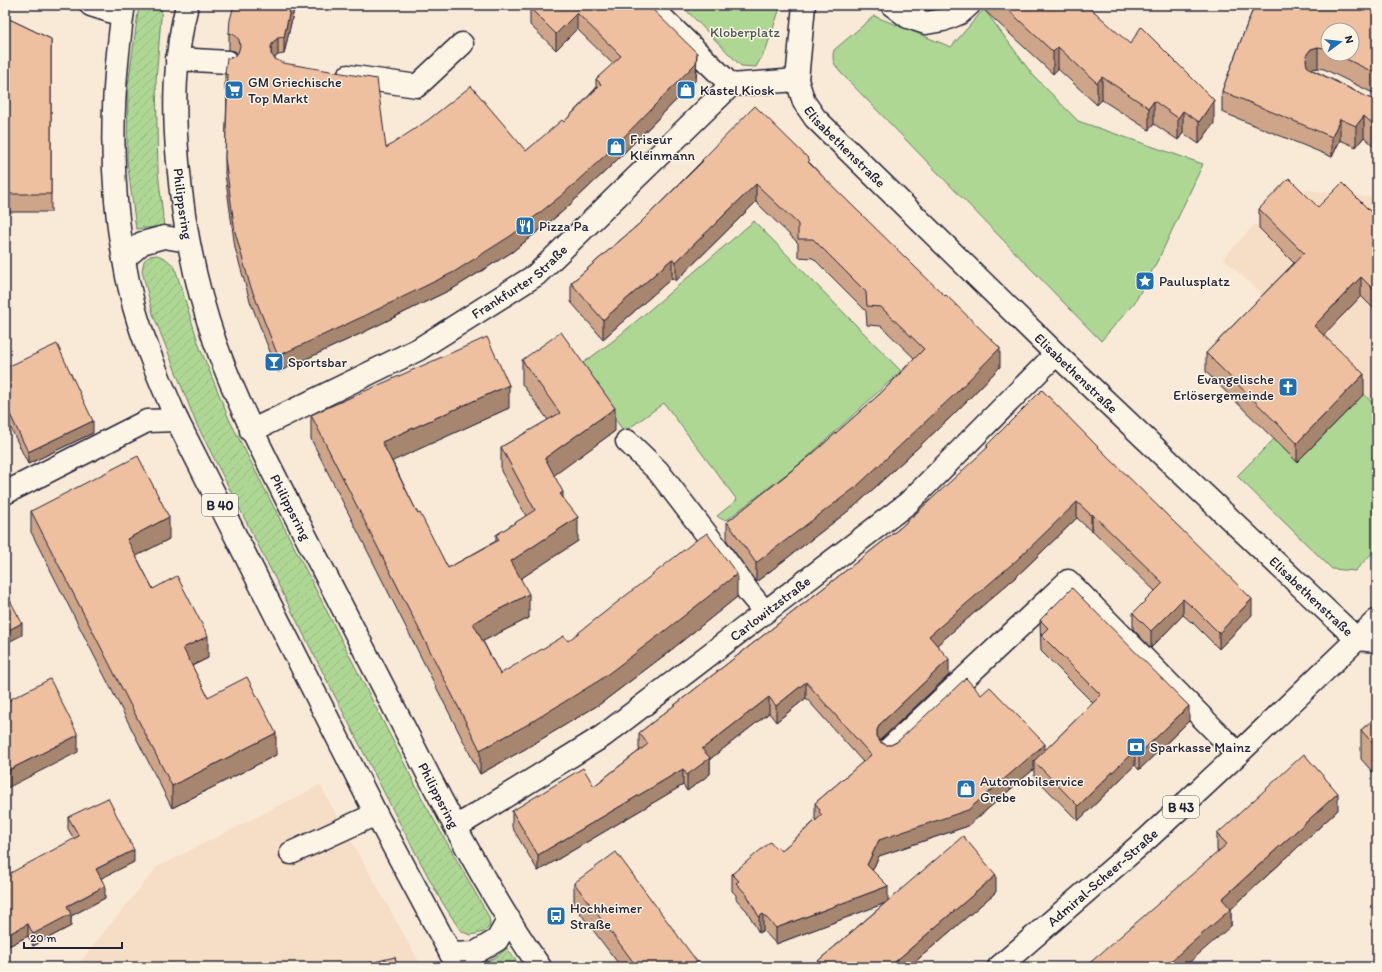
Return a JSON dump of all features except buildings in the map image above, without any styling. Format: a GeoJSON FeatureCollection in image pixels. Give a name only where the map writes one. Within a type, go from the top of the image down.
{"type":"FeatureCollection","features":[{"type":"Feature","properties":{"kind":"main road"},"geometry":{"type":"LineString","coordinates":[[91,5],[123,10]]}},
{"type":"Feature","properties":{"kind":"main road","name":"Philippsring"},"geometry":{"type":"LineString","coordinates":[[187,5],[182,27],[175,79],[175,132],[188,241],[199,289],[215,342],[251,431],[456,827],[509,920],[540,967]]}},
{"type":"Feature","properties":{"kind":"main road"},"geometry":{"type":"LineString","coordinates":[[649,5],[731,85],[797,80],[804,5]]}},
{"type":"Feature","properties":{"kind":"main road"},"geometry":{"type":"LineString","coordinates":[[892,5],[908,17],[926,22],[942,20],[960,14],[969,5]]}},
{"type":"Feature","properties":{"kind":"main road"},"geometry":{"type":"LineString","coordinates":[[922,5],[941,12],[957,5]]}},
{"type":"Feature","properties":{"kind":"main road","name":"B 40"},"geometry":{"type":"LineString","coordinates":[[123,10],[116,76],[114,132],[115,190],[124,259],[134,307],[152,362],[177,420],[376,814],[455,961]]}},
{"type":"Feature","properties":{"kind":"main road"},"geometry":{"type":"LineString","coordinates":[[330,73],[417,86],[462,44]]}},
{"type":"Feature","properties":{"kind":"main road"},"geometry":{"type":"LineString","coordinates":[[177,59],[228,62]]}},
{"type":"Feature","properties":{"kind":"main road","name":"Elisabethenstraße"},"geometry":{"type":"LineString","coordinates":[[797,80],[804,102],[815,118],[1056,354],[1367,640]]}},
{"type":"Feature","properties":{"kind":"main road","name":"Frankfurter Straße"},"geometry":{"type":"LineString","coordinates":[[251,431],[419,349],[536,275],[731,85]]}},
{"type":"Feature","properties":{"kind":"main road"},"geometry":{"type":"LineString","coordinates":[[124,259],[142,243],[149,241],[164,237],[188,241]]}},
{"type":"Feature","properties":{"kind":"main road","name":"Carlowitzstraße"},"geometry":{"type":"LineString","coordinates":[[456,827],[603,736],[908,503],[1056,354]]}},
{"type":"Feature","properties":{"kind":"main road"},"geometry":{"type":"LineString","coordinates":[[5,493],[147,421],[177,420]]}},
{"type":"Feature","properties":{"kind":"main road"},"geometry":{"type":"LineString","coordinates":[[627,442],[658,470],[765,612]]}},
{"type":"Feature","properties":{"kind":"main road"},"geometry":{"type":"LineString","coordinates":[[889,749],[1068,581],[1238,754]]}},
{"type":"Feature","properties":{"kind":"main road","name":"Admiral-Scheer-Straße"},"geometry":{"type":"LineString","coordinates":[[999,967],[1148,838],[1238,754],[1367,640],[1377,620]]}},
{"type":"Feature","properties":{"kind":"main road"},"geometry":{"type":"LineString","coordinates":[[291,853],[376,814]]}},
{"type":"Feature","properties":{"kind":"main road"},"geometry":{"type":"LineString","coordinates":[[455,961],[475,953],[497,940],[509,920]]}},
{"type":"Feature","properties":{"kind":"shaded area"},"geometry":{"type":"Polygon","coordinates":[[[1298,189],[1377,198],[1377,408],[1272,304],[1223,258],[1255,224],[1260,228],[1298,189]]]}},
{"type":"Feature","properties":{"kind":"shaded area"},"geometry":{"type":"Polygon","coordinates":[[[320,785],[422,967],[76,967],[157,867],[320,785]]]}},
{"type":"Feature","properties":{"kind":"green space"},"geometry":{"type":"Polygon","coordinates":[[[139,5],[162,5],[156,81],[158,171],[164,226],[136,229],[127,160],[128,86],[139,5]]]}},
{"type":"Feature","properties":{"kind":"green space","name":"Kloberplatz"},"geometry":{"type":"Polygon","coordinates":[[[681,5],[781,5],[766,49],[756,67],[741,66],[681,5]]]}},
{"type":"Feature","properties":{"kind":"green space"},"geometry":{"type":"Polygon","coordinates":[[[984,9],[1032,74],[1078,121],[1203,164],[1160,256],[1135,302],[1101,341],[841,73],[834,63],[834,50],[874,16],[951,47],[984,9]]]}},
{"type":"Feature","properties":{"kind":"green space"},"geometry":{"type":"Polygon","coordinates":[[[754,221],[901,371],[802,462],[728,519],[723,520],[717,516],[737,500],[664,403],[624,432],[579,366],[613,341],[754,221]]]}},
{"type":"Feature","properties":{"kind":"green space"},"geometry":{"type":"Polygon","coordinates":[[[157,255],[167,260],[175,268],[200,348],[229,419],[425,804],[489,917],[489,927],[484,932],[471,935],[460,930],[439,897],[397,818],[196,423],[153,314],[142,271],[144,261],[150,256],[157,255]]]}},
{"type":"Feature","properties":{"kind":"green space"},"geometry":{"type":"Polygon","coordinates":[[[1364,394],[1377,408],[1377,548],[1355,571],[1332,569],[1237,476],[1277,436],[1364,394]]]}},
{"type":"Feature","properties":{"kind":"green space"},"geometry":{"type":"Polygon","coordinates":[[[507,948],[520,967],[486,967],[484,963],[496,957],[507,948]]]}},
{"type":"Feature","properties":{"kind":"place","name":"GM Griechische Top Markt"},"geometry":{"type":"Point","coordinates":[234,90]}},
{"type":"Feature","properties":{"kind":"place","name":"Kastel Kiosk"},"geometry":{"type":"Point","coordinates":[686,90]}},
{"type":"Feature","properties":{"kind":"place","name":"Friseur Kleinmann"},"geometry":{"type":"Point","coordinates":[616,147]}},
{"type":"Feature","properties":{"kind":"place","name":"Pizza Pa"},"geometry":{"type":"Point","coordinates":[525,226]}},
{"type":"Feature","properties":{"kind":"place","name":"Paulusplatz"},"geometry":{"type":"Point","coordinates":[1145,281]}},
{"type":"Feature","properties":{"kind":"place","name":"Sportsbar"},"geometry":{"type":"Point","coordinates":[274,362]}},
{"type":"Feature","properties":{"kind":"place","name":"Evangelische Erlösergemeinde"},"geometry":{"type":"Point","coordinates":[1288,387]}},
{"type":"Feature","properties":{"kind":"place","name":"Sparkasse Mainz"},"geometry":{"type":"Point","coordinates":[1136,747]}},
{"type":"Feature","properties":{"kind":"place","name":"Automobilservice Grebe"},"geometry":{"type":"Point","coordinates":[966,789]}},
{"type":"Feature","properties":{"kind":"place","name":"Hochheimer Straße"},"geometry":{"type":"Point","coordinates":[556,916]}}]}
